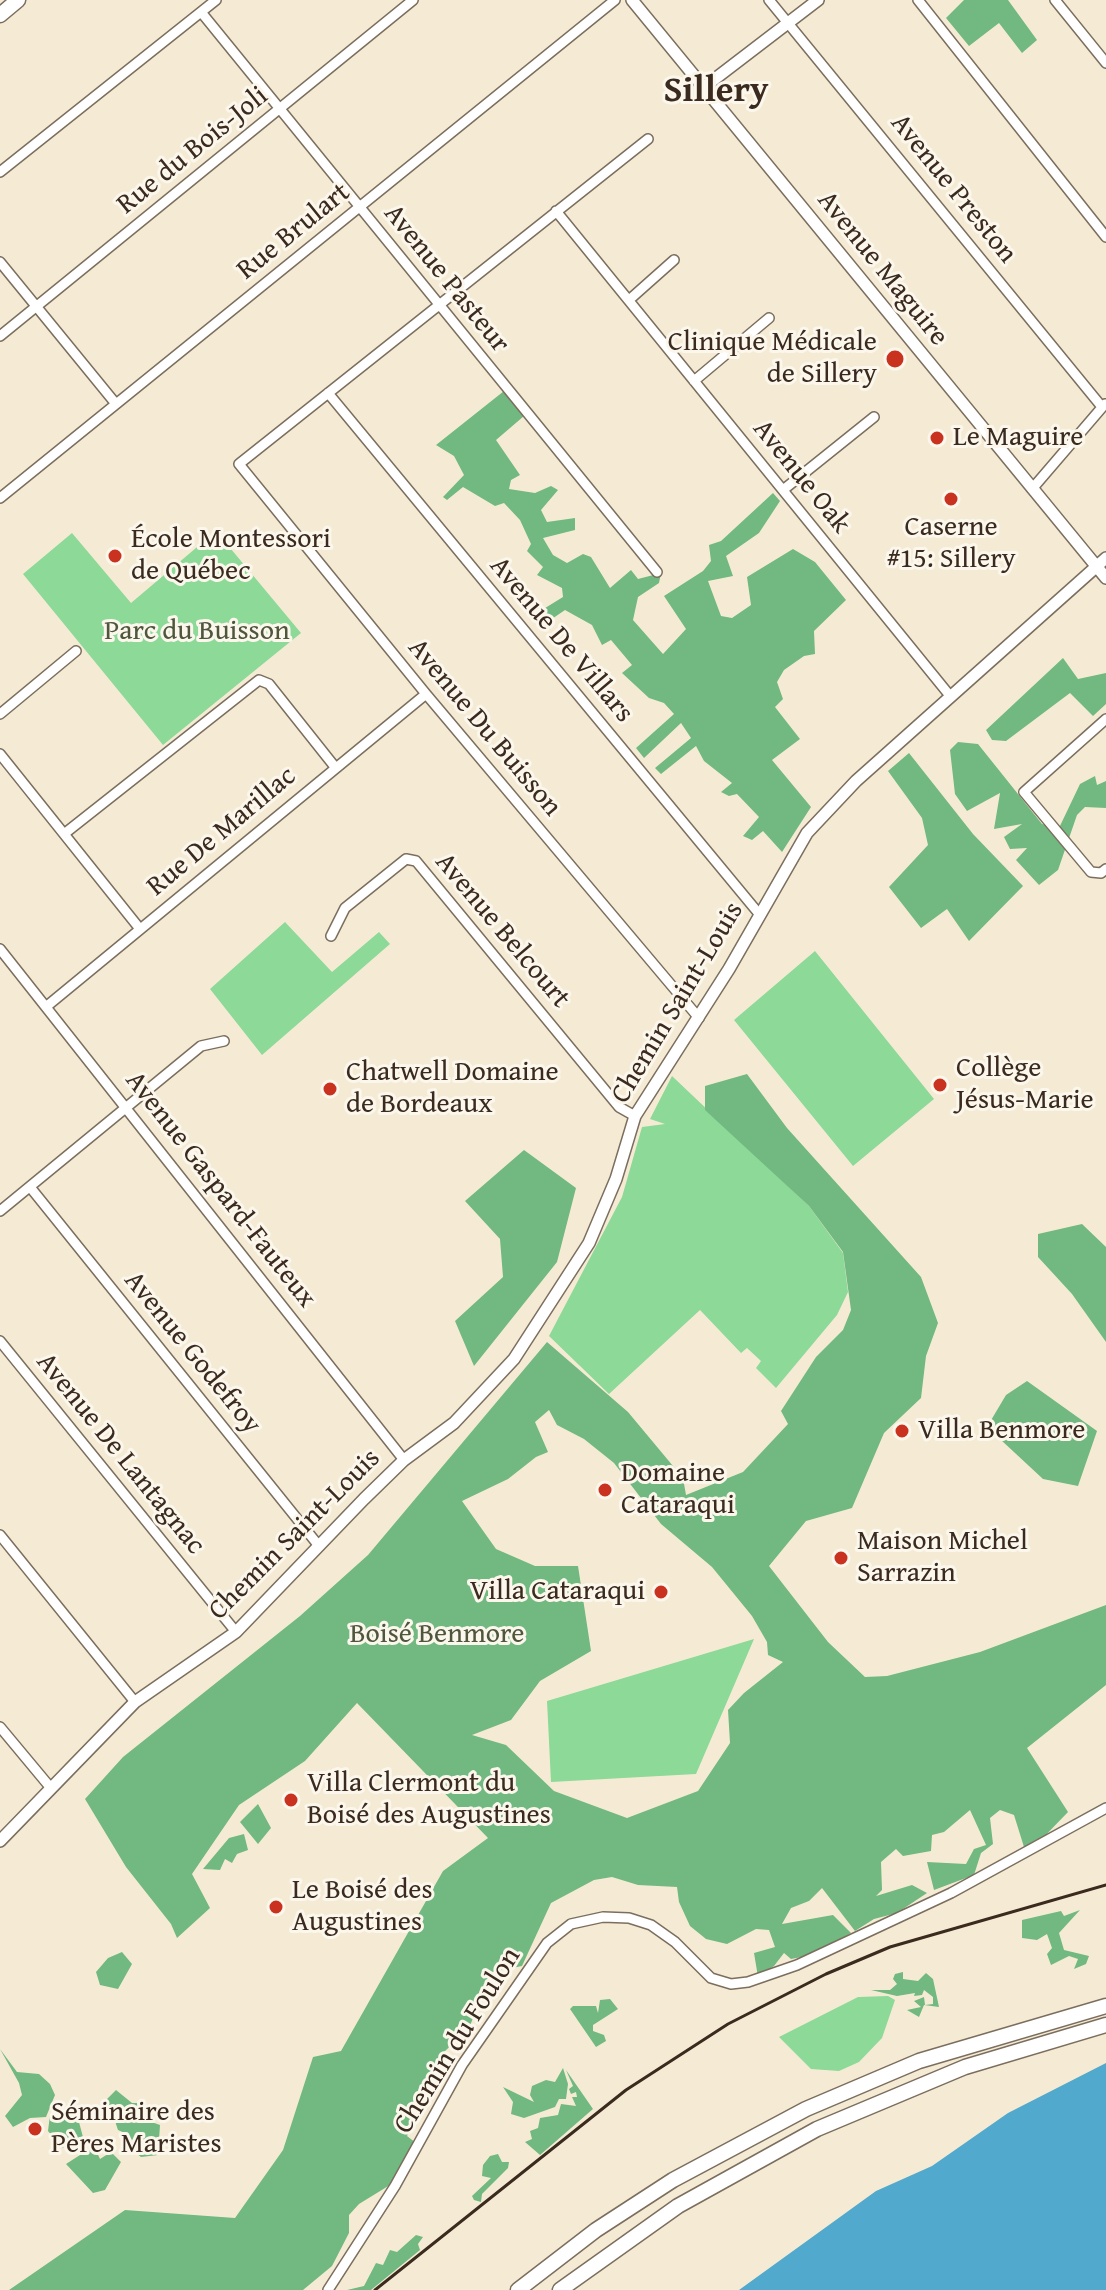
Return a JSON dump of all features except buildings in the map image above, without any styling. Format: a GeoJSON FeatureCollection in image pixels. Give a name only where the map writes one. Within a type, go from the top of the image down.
{"type":"FeatureCollection","features":[{"type":"Feature","properties":{"kind":"main road"},"geometry":{"type":"LineString","coordinates":[[0,15],[18,0]]}},
{"type":"Feature","properties":{"kind":"main road"},"geometry":{"type":"LineString","coordinates":[[518,2290],[596,2230],[673,2180],[806,2109],[919,2061],[1106,2006]]}},
{"type":"Feature","properties":{"kind":"main road"},"geometry":{"type":"LineString","coordinates":[[560,2290],[678,2206],[817,2129],[965,2067],[1106,2025]]}},
{"type":"Feature","properties":{"kind":"street"},"geometry":{"type":"LineString","coordinates":[[0,172],[216,0]]}},
{"type":"Feature","properties":{"kind":"street","name":"Rue du Bois-Joli"},"geometry":{"type":"LineString","coordinates":[[0,336],[413,0]]}},
{"type":"Feature","properties":{"kind":"street","name":"Rue Brulart"},"geometry":{"type":"LineString","coordinates":[[0,498],[615,0]]}},
{"type":"Feature","properties":{"kind":"street","name":"Avenue Maguire"},"geometry":{"type":"LineString","coordinates":[[632,0],[1032,489],[1102,562],[1106,578]]}},
{"type":"Feature","properties":{"kind":"street","name":"Avenue Preston"},"geometry":{"type":"LineString","coordinates":[[769,0],[1104,405]]}},
{"type":"Feature","properties":{"kind":"street"},"geometry":{"type":"LineString","coordinates":[[703,88],[818,0]]}},
{"type":"Feature","properties":{"kind":"street"},"geometry":{"type":"LineString","coordinates":[[918,0],[1106,237]]}},
{"type":"Feature","properties":{"kind":"street"},"geometry":{"type":"LineString","coordinates":[[1055,0],[1106,63]]}},
{"type":"Feature","properties":{"kind":"street","name":"Avenue Pasteur"},"geometry":{"type":"LineString","coordinates":[[201,12],[657,572]]}},
{"type":"Feature","properties":{"kind":"street"},"geometry":{"type":"LineString","coordinates":[[328,393],[648,139]]}},
{"type":"Feature","properties":{"kind":"street","name":"Avenue Oak"},"geometry":{"type":"LineString","coordinates":[[556,211],[951,697]]}},
{"type":"Feature","properties":{"kind":"street"},"geometry":{"type":"LineString","coordinates":[[629,300],[674,260]]}},
{"type":"Feature","properties":{"kind":"street"},"geometry":{"type":"LineString","coordinates":[[0,262],[116,404]]}},
{"type":"Feature","properties":{"kind":"street"},"geometry":{"type":"LineString","coordinates":[[694,381],[769,318]]}},
{"type":"Feature","properties":{"kind":"street","name":"Avenue Du Buisson"},"geometry":{"type":"LineString","coordinates":[[328,393],[239,464],[426,694],[699,1018]]}},
{"type":"Feature","properties":{"kind":"street","name":"Avenue De Villars"},"geometry":{"type":"LineString","coordinates":[[328,393],[760,915]]}},
{"type":"Feature","properties":{"kind":"street"},"geometry":{"type":"LineString","coordinates":[[1032,489],[1104,405]]}},
{"type":"Feature","properties":{"kind":"street"},"geometry":{"type":"LineString","coordinates":[[783,490],[874,417]]}},
{"type":"Feature","properties":{"kind":"street","name":"Chemin Saint-Louis"},"geometry":{"type":"LineString","coordinates":[[0,1841],[135,1702],[236,1632],[404,1460],[454,1423],[514,1359],[589,1243],[604,1209],[635,1116],[699,1018],[807,833],[826,810],[1102,562]]}},
{"type":"Feature","properties":{"kind":"street"},"geometry":{"type":"LineString","coordinates":[[0,714],[76,651]]}},
{"type":"Feature","properties":{"kind":"street"},"geometry":{"type":"LineString","coordinates":[[64,834],[250,683],[259,680],[269,684],[335,767]]}},
{"type":"Feature","properties":{"kind":"street","name":"Rue De Marillac"},"geometry":{"type":"LineString","coordinates":[[47,1006],[426,694]]}},
{"type":"Feature","properties":{"kind":"street"},"geometry":{"type":"LineString","coordinates":[[1106,719],[1024,792],[1091,872],[1101,873],[1106,869]]}},
{"type":"Feature","properties":{"kind":"street"},"geometry":{"type":"LineString","coordinates":[[0,754],[140,929]]}},
{"type":"Feature","properties":{"kind":"street","name":"Avenue Belcourt"},"geometry":{"type":"LineString","coordinates":[[331,936],[345,908],[406,859],[416,861],[619,1107],[635,1116]]}},
{"type":"Feature","properties":{"kind":"street","name":"Avenue Gaspard-Fauteux"},"geometry":{"type":"LineString","coordinates":[[0,949],[404,1460]]}},
{"type":"Feature","properties":{"kind":"street"},"geometry":{"type":"LineString","coordinates":[[0,1211],[201,1046],[224,1041]]}},
{"type":"Feature","properties":{"kind":"street","name":"Avenue Godefroy"},"geometry":{"type":"LineString","coordinates":[[30,1187],[319,1546]]}},
{"type":"Feature","properties":{"kind":"street","name":"Avenue De Lantagnac"},"geometry":{"type":"LineString","coordinates":[[0,1341],[236,1632]]}},
{"type":"Feature","properties":{"kind":"street"},"geometry":{"type":"LineString","coordinates":[[0,1535],[135,1702]]}},
{"type":"Feature","properties":{"kind":"street"},"geometry":{"type":"LineString","coordinates":[[0,1727],[50,1787]]}},
{"type":"Feature","properties":{"kind":"street","name":"Chemin du Foulon"},"geometry":{"type":"LineString","coordinates":[[328,2290],[395,2186],[462,2065],[547,1943],[571,1924],[603,1917],[629,1918],[651,1925],[675,1942],[711,1978],[731,1984],[748,1982],[797,1965],[951,1893],[1106,1808]]}},
{"type":"Feature","properties":{"kind":"green space"},"geometry":{"type":"Polygon","coordinates":[[[964,0],[1008,0],[1037,40],[1022,53],[999,23],[969,46],[946,18],[964,0]]]}},
{"type":"Feature","properties":{"kind":"green space"},"geometry":{"type":"Polygon","coordinates":[[[504,391],[524,416],[496,440],[520,475],[511,480],[509,489],[535,493],[551,486],[558,490],[541,510],[547,522],[575,518],[575,530],[543,538],[553,555],[567,563],[583,554],[591,557],[610,588],[631,570],[638,579],[661,573],[659,583],[638,597],[633,620],[663,654],[686,629],[664,596],[703,571],[711,561],[709,545],[721,541],[773,493],[780,501],[759,533],[726,556],[733,576],[708,581],[721,616],[732,618],[751,605],[747,577],[793,549],[815,562],[846,600],[814,631],[815,654],[804,656],[784,670],[777,682],[783,699],[775,707],[800,739],[772,760],[811,807],[782,852],[763,831],[752,840],[743,836],[759,817],[737,794],[729,796],[721,792],[732,783],[704,761],[696,746],[661,774],[655,768],[691,738],[681,723],[644,758],[636,748],[674,714],[664,703],[649,698],[622,673],[632,665],[611,640],[602,645],[592,625],[565,610],[546,623],[537,613],[563,597],[562,588],[537,575],[543,567],[527,551],[531,544],[520,520],[504,503],[495,506],[463,487],[447,500],[443,497],[464,475],[454,456],[436,445],[504,391]]]}},
{"type":"Feature","properties":{"kind":"green space","name":"Parc du Buisson"},"geometry":{"type":"Polygon","coordinates":[[[216,531],[301,633],[163,745],[23,574],[72,533],[131,603],[216,531]]]}},
{"type":"Feature","properties":{"kind":"green space"},"geometry":{"type":"Polygon","coordinates":[[[1063,658],[1078,679],[1106,673],[1106,704],[1093,716],[1070,693],[1006,741],[992,740],[986,730],[1063,658]]]}},
{"type":"Feature","properties":{"kind":"green space"},"geometry":{"type":"Polygon","coordinates":[[[958,742],[978,744],[1042,824],[1059,828],[1080,784],[1095,776],[1097,785],[1106,781],[1106,808],[1085,807],[1077,815],[1058,870],[1039,885],[1016,860],[1027,848],[1010,849],[1004,837],[1022,824],[994,829],[1000,793],[967,811],[955,794],[950,750],[958,742]]]}},
{"type":"Feature","properties":{"kind":"green space"},"geometry":{"type":"Polygon","coordinates":[[[909,753],[973,834],[1023,886],[969,941],[947,909],[921,928],[889,887],[928,845],[922,818],[888,771],[909,753]]]}},
{"type":"Feature","properties":{"kind":"green space"},"geometry":{"type":"Polygon","coordinates":[[[285,922],[332,972],[379,932],[390,944],[262,1055],[210,989],[285,922]]]}},
{"type":"Feature","properties":{"kind":"green space"},"geometry":{"type":"Polygon","coordinates":[[[815,951],[934,1099],[853,1166],[734,1020],[815,951]]]}},
{"type":"Feature","properties":{"kind":"green space","name":"Boisé Benmore"},"geometry":{"type":"Polygon","coordinates":[[[747,1074],[787,1128],[921,1277],[938,1323],[926,1356],[921,1398],[884,1433],[852,1508],[806,1521],[769,1566],[828,1642],[865,1677],[887,1676],[980,1652],[1106,1605],[1106,1685],[1027,1748],[1068,1812],[1039,1842],[1024,1847],[1014,1815],[1000,1810],[990,1818],[993,1844],[981,1853],[974,1875],[934,1890],[927,1862],[966,1864],[974,1849],[986,1845],[970,1810],[944,1832],[932,1835],[931,1851],[903,1856],[896,1849],[881,1862],[882,1890],[876,1896],[912,1885],[927,1893],[897,1913],[874,1919],[855,1931],[822,1888],[809,1901],[791,1908],[782,1924],[833,1915],[851,1933],[812,1955],[791,1959],[784,1953],[774,1966],[758,1977],[754,1953],[775,1947],[769,1930],[756,1929],[727,1944],[706,1939],[690,1926],[679,1902],[677,1887],[638,1885],[612,1877],[594,1880],[551,1903],[522,1966],[492,1972],[469,2028],[442,2054],[438,2078],[407,2136],[416,2143],[398,2180],[359,2204],[349,2215],[349,2233],[332,2266],[303,2290],[9,2290],[125,2210],[235,2218],[283,2150],[313,2057],[341,2051],[443,1871],[488,1838],[357,1703],[305,1761],[239,1805],[192,1874],[210,1908],[177,1938],[171,1924],[126,1867],[85,1799],[123,1757],[300,1616],[368,1555],[547,1342],[628,1412],[683,1478],[686,1495],[743,1472],[788,1424],[781,1411],[816,1357],[843,1330],[851,1310],[843,1252],[809,1206],[705,1110],[705,1086],[747,1074]],[[549,1410],[535,1422],[548,1452],[536,1457],[508,1479],[462,1501],[496,1549],[535,1566],[578,1566],[591,1651],[540,1681],[511,1720],[472,1735],[506,1745],[554,1791],[627,1818],[698,1791],[730,1743],[728,1710],[783,1662],[768,1655],[767,1642],[752,1616],[712,1567],[661,1524],[614,1463],[584,1439],[557,1425],[549,1410]]]}},
{"type":"Feature","properties":{"kind":"green space"},"geometry":{"type":"Polygon","coordinates":[[[672,1076],[809,1206],[843,1253],[848,1292],[837,1315],[776,1388],[756,1368],[761,1361],[747,1348],[741,1353],[700,1310],[609,1394],[549,1336],[622,1197],[642,1127],[665,1124],[650,1119],[672,1076]]]}},
{"type":"Feature","properties":{"kind":"green space"},"geometry":{"type":"Polygon","coordinates":[[[524,1150],[576,1188],[557,1262],[474,1366],[455,1321],[503,1277],[500,1239],[465,1201],[524,1150]]]}},
{"type":"Feature","properties":{"kind":"green space"},"geometry":{"type":"Polygon","coordinates":[[[1082,1224],[1106,1247],[1106,1342],[1072,1294],[1038,1257],[1038,1234],[1082,1224]]]}},
{"type":"Feature","properties":{"kind":"green space"},"geometry":{"type":"Polygon","coordinates":[[[1027,1381],[1097,1431],[1078,1486],[1043,1479],[987,1427],[1006,1395],[1027,1381]]]}},
{"type":"Feature","properties":{"kind":"green space"},"geometry":{"type":"Polygon","coordinates":[[[754,1639],[696,1774],[551,1782],[547,1701],[754,1639]]]}},
{"type":"Feature","properties":{"kind":"green space"},"geometry":{"type":"Polygon","coordinates":[[[258,1804],[271,1828],[258,1844],[240,1822],[258,1804]]]}},
{"type":"Feature","properties":{"kind":"green space"},"geometry":{"type":"Polygon","coordinates":[[[244,1834],[248,1850],[237,1854],[232,1863],[225,1859],[220,1870],[203,1869],[229,1838],[244,1834]]]}},
{"type":"Feature","properties":{"kind":"green space"},"geometry":{"type":"Polygon","coordinates":[[[1080,1910],[1059,1933],[1064,1950],[1089,1956],[1086,1964],[1074,1969],[1078,1959],[1069,1956],[1051,1965],[1047,1954],[1052,1948],[1047,1934],[1037,1940],[1022,1938],[1022,1920],[1061,1911],[1064,1916],[1080,1910]]]}},
{"type":"Feature","properties":{"kind":"green space"},"geometry":{"type":"Polygon","coordinates":[[[122,1952],[132,1964],[118,1989],[100,1985],[96,1972],[108,1958],[122,1952]]]}},
{"type":"Feature","properties":{"kind":"green space"},"geometry":{"type":"Polygon","coordinates":[[[903,1972],[903,1979],[918,1981],[926,1973],[933,1979],[939,2007],[924,2005],[919,2017],[907,2010],[921,2007],[914,2001],[924,1997],[925,2005],[933,2004],[933,1997],[924,1990],[922,1995],[897,1996],[871,1990],[890,1990],[897,1984],[893,1979],[895,1974],[903,1972]]]}},
{"type":"Feature","properties":{"kind":"green space"},"geometry":{"type":"Polygon","coordinates":[[[888,1996],[895,2000],[882,2038],[859,2062],[839,2071],[811,2069],[779,2037],[858,1997],[888,1996]]]}},
{"type":"Feature","properties":{"kind":"green space"},"geometry":{"type":"Polygon","coordinates":[[[610,1999],[618,2009],[593,2025],[593,2031],[604,2035],[606,2041],[596,2047],[570,2009],[573,2006],[596,2006],[598,2013],[600,2000],[610,1999]]]}},
{"type":"Feature","properties":{"kind":"green space"},"geometry":{"type":"Polygon","coordinates":[[[0,2049],[17,2072],[39,2074],[50,2084],[55,2095],[46,2117],[30,2118],[13,2127],[5,2116],[22,2095],[19,2083],[0,2049]]]}},
{"type":"Feature","properties":{"kind":"green space"},"geometry":{"type":"Polygon","coordinates":[[[563,2068],[568,2084],[566,2099],[559,2099],[555,2107],[524,2118],[511,2114],[513,2102],[503,2087],[534,2102],[530,2095],[532,2086],[546,2080],[555,2082],[563,2068]]]}},
{"type":"Feature","properties":{"kind":"green space"},"geometry":{"type":"Polygon","coordinates":[[[566,2070],[593,2109],[540,2155],[525,2142],[532,2139],[530,2131],[538,2128],[540,2118],[558,2115],[561,2104],[576,2106],[572,2097],[577,2097],[576,2092],[571,2094],[569,2089],[573,2086],[566,2070]]]}},
{"type":"Feature","properties":{"kind":"green space"},"geometry":{"type":"Polygon","coordinates":[[[116,2090],[132,2103],[143,2103],[143,2119],[160,2125],[158,2155],[141,2157],[131,2149],[129,2135],[118,2130],[104,2102],[116,2090]]]}},
{"type":"Feature","properties":{"kind":"green space"},"geometry":{"type":"Polygon","coordinates":[[[76,2111],[83,2137],[62,2148],[48,2131],[50,2115],[76,2111]]]}},
{"type":"Feature","properties":{"kind":"green space"},"geometry":{"type":"Polygon","coordinates":[[[94,2146],[100,2159],[111,2152],[121,2162],[105,2190],[93,2193],[66,2164],[94,2146]]]}},
{"type":"Feature","properties":{"kind":"green space"},"geometry":{"type":"Polygon","coordinates":[[[498,2154],[502,2162],[509,2162],[508,2168],[482,2194],[481,2202],[474,2200],[472,2196],[491,2178],[482,2176],[483,2165],[490,2156],[498,2154]]]}},
{"type":"Feature","properties":{"kind":"green space"},"geometry":{"type":"Polygon","coordinates":[[[416,2235],[423,2237],[418,2244],[420,2250],[371,2290],[347,2290],[364,2286],[376,2263],[383,2265],[390,2250],[397,2252],[416,2235]]]}},
{"type":"Feature","properties":{"kind":"water"},"geometry":{"type":"Polygon","coordinates":[[[1106,2063],[1106,2290],[739,2290],[876,2191],[932,2166],[1008,2113],[1106,2063]]]}},
{"type":"Feature","properties":{"kind":"railway"},"geometry":{"type":"LineString","coordinates":[[375,2290],[626,2090],[728,2024],[826,1974],[890,1947],[1106,1885]]}},
{"type":"Feature","properties":{"kind":"place","name":"Clinique Médicale de Sillery"},"geometry":{"type":"Point","coordinates":[895,359]}},
{"type":"Feature","properties":{"kind":"place","name":"Le Maguire"},"geometry":{"type":"Point","coordinates":[937,438]}},
{"type":"Feature","properties":{"kind":"place","name":"Caserne #15: Sillery"},"geometry":{"type":"Point","coordinates":[951,499]}},
{"type":"Feature","properties":{"kind":"place","name":"École Montessori de Québec"},"geometry":{"type":"Point","coordinates":[115,556]}},
{"type":"Feature","properties":{"kind":"place","name":"Collège Jésus-Marie"},"geometry":{"type":"Point","coordinates":[940,1085]}},
{"type":"Feature","properties":{"kind":"place","name":"Chatwell Domaine de Bordeaux"},"geometry":{"type":"Point","coordinates":[330,1089]}},
{"type":"Feature","properties":{"kind":"place","name":"Villa Benmore"},"geometry":{"type":"Point","coordinates":[902,1431]}},
{"type":"Feature","properties":{"kind":"place","name":"Domaine Cataraqui"},"geometry":{"type":"Point","coordinates":[605,1490]}},
{"type":"Feature","properties":{"kind":"place","name":"Maison Michel Sarrazin"},"geometry":{"type":"Point","coordinates":[841,1558]}},
{"type":"Feature","properties":{"kind":"place","name":"Villa Cataraqui"},"geometry":{"type":"Point","coordinates":[661,1592]}},
{"type":"Feature","properties":{"kind":"place","name":"Villa Clermont du Boisé des Augustines"},"geometry":{"type":"Point","coordinates":[291,1800]}},
{"type":"Feature","properties":{"kind":"place","name":"Le Boisé des Augustines"},"geometry":{"type":"Point","coordinates":[276,1907]}},
{"type":"Feature","properties":{"kind":"place","name":"Séminaire des Pères Maristes"},"geometry":{"type":"Point","coordinates":[35,2129]}},
{"type":"Feature","properties":{"kind":"district","name":"Sillery"},"geometry":{"type":"Point","coordinates":[716,92]}}]}
